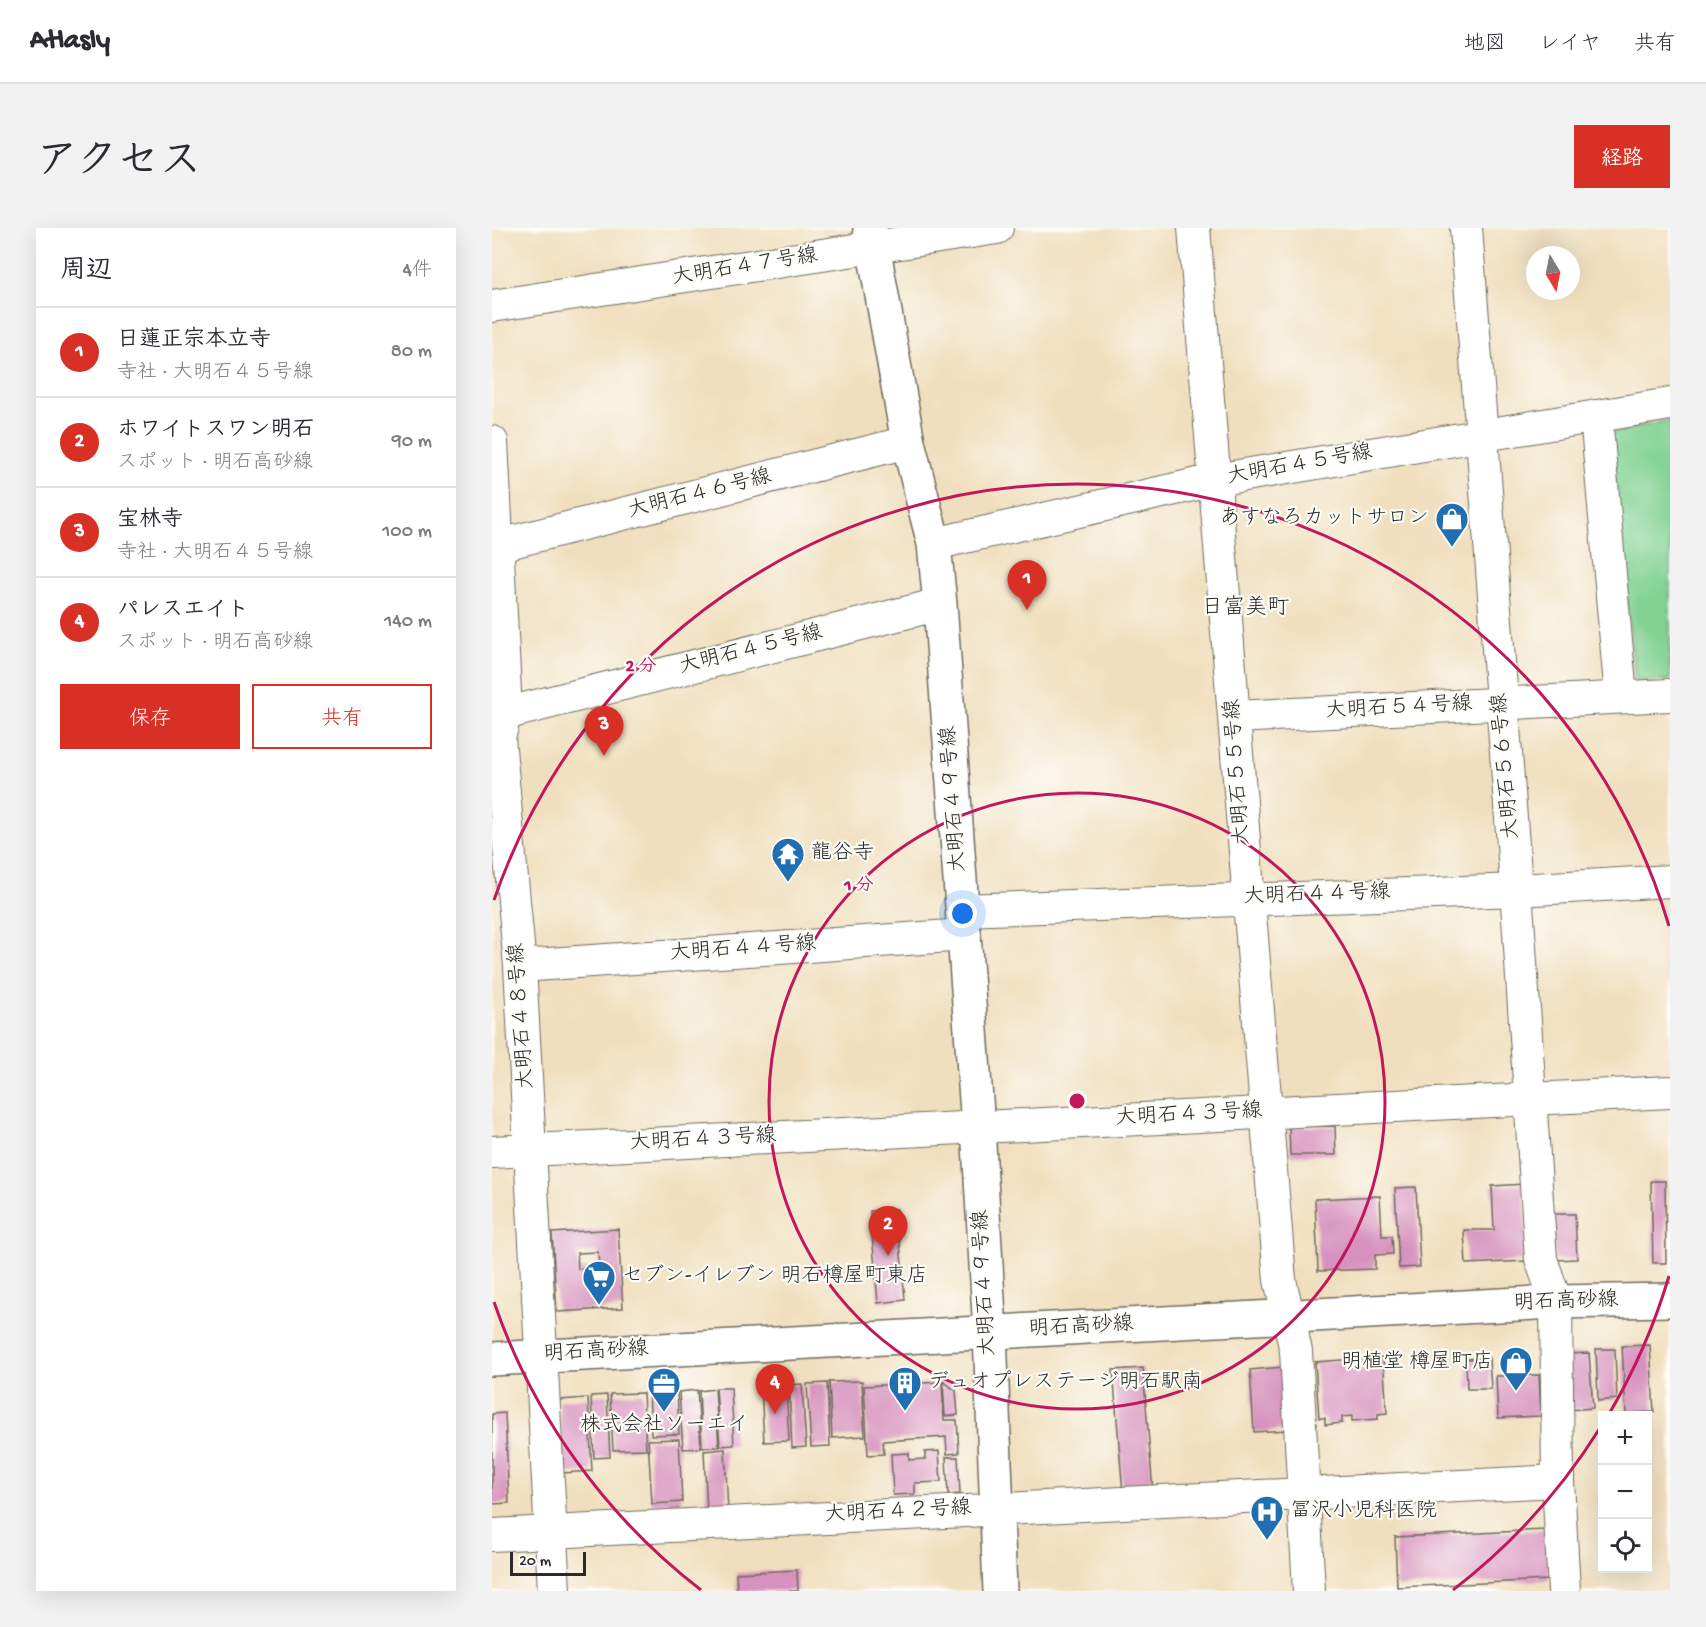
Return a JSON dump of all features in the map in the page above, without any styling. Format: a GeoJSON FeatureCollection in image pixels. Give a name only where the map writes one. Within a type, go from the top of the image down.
{"type":"FeatureCollection","features":[{"type":"Feature","properties":{"kind":"street","name":"大明石４７号線"},"geometry":{"type":"LineString","coordinates":[[492,306],[872,238],[997,228]]}},
{"type":"Feature","properties":{"kind":"street","name":"大明石５５号線"},"geometry":{"type":"LineString","coordinates":[[1194,228],[1280,1280],[1296,1351],[1309,1591]]}},
{"type":"Feature","properties":{"kind":"street","name":"大明石５６号線"},"geometry":{"type":"LineString","coordinates":[[1466,228],[1501,703],[1518,890],[1541,1259],[1556,1302],[1558,1481],[1563,1591]]}},
{"type":"Feature","properties":{"kind":"street","name":"大明石４９号線"},"geometry":{"type":"LineString","coordinates":[[872,238],[908,442],[934,544],[940,604],[978,1127],[990,1333],[1000,1591]]}},
{"type":"Feature","properties":{"kind":"street","name":"大明石４５号線"},"geometry":{"type":"LineString","coordinates":[[934,544],[1215,480],[1670,404]]}},
{"type":"Feature","properties":{"kind":"street"},"geometry":{"type":"LineString","coordinates":[[1596,416],[1621,697]]}},
{"type":"Feature","properties":{"kind":"street","name":"大明石４８号線"},"geometry":{"type":"LineString","coordinates":[[492,442],[504,920],[520,966],[532,1149],[554,1591]]}},
{"type":"Feature","properties":{"kind":"street","name":"大明石４６号線"},"geometry":{"type":"LineString","coordinates":[[495,547],[908,442]]}},
{"type":"Feature","properties":{"kind":"street","name":"大明石４５号線"},"geometry":{"type":"LineString","coordinates":[[499,714],[940,604]]}},
{"type":"Feature","properties":{"kind":"street","name":"大明石５４号線"},"geometry":{"type":"LineString","coordinates":[[1235,717],[1670,694]]}},
{"type":"Feature","properties":{"kind":"street","name":"大明石４４号線"},"geometry":{"type":"LineString","coordinates":[[520,966],[964,922],[1250,897],[1518,890],[1670,881]]}},
{"type":"Feature","properties":{"kind":"street","name":"大明石４３号線"},"geometry":{"type":"LineString","coordinates":[[492,1152],[1670,1092]]}},
{"type":"Feature","properties":{"kind":"street","name":"明石高砂線"},"geometry":{"type":"LineString","coordinates":[[492,1359],[1556,1302],[1670,1300]]}},
{"type":"Feature","properties":{"kind":"street","name":"大明石４２号線"},"geometry":{"type":"LineString","coordinates":[[492,1535],[1558,1481]]}},
{"type":"Feature","properties":{"kind":"green space"},"geometry":{"type":"Polygon","coordinates":[[[1670,420],[1670,680],[1635,682],[1610,433],[1670,420]]]}},
{"type":"Feature","properties":{"kind":"building"},"geometry":{"type":"Polygon","coordinates":[[[1335,1126],[1336,1155],[1290,1155],[1289,1127],[1335,1126]]]}},
{"type":"Feature","properties":{"kind":"building"},"geometry":{"type":"Polygon","coordinates":[[[1651,1181],[1665,1181],[1666,1263],[1653,1263],[1651,1181]]]}},
{"type":"Feature","properties":{"kind":"building"},"geometry":{"type":"Polygon","coordinates":[[[1524,1184],[1527,1261],[1466,1264],[1464,1230],[1494,1230],[1492,1186],[1524,1184]]]}},
{"type":"Feature","properties":{"kind":"building"},"geometry":{"type":"Polygon","coordinates":[[[1416,1187],[1420,1267],[1399,1268],[1395,1188],[1416,1187]]]}},
{"type":"Feature","properties":{"kind":"building"},"geometry":{"type":"Polygon","coordinates":[[[1380,1196],[1382,1236],[1392,1236],[1393,1254],[1375,1255],[1375,1269],[1318,1271],[1315,1199],[1380,1196]]]}},
{"type":"Feature","properties":{"kind":"building"},"geometry":{"type":"Polygon","coordinates":[[[897,1209],[905,1300],[878,1303],[870,1211],[897,1209]]]}},
{"type":"Feature","properties":{"kind":"building"},"geometry":{"type":"Polygon","coordinates":[[[1553,1214],[1575,1214],[1577,1259],[1555,1260],[1553,1214]]]}},
{"type":"Feature","properties":{"kind":"building"},"geometry":{"type":"Polygon","coordinates":[[[618,1229],[623,1308],[557,1312],[552,1233],[618,1229]],[[598,1252],[577,1253],[578,1269],[599,1268],[598,1252]]]}},
{"type":"Feature","properties":{"kind":"building"},"geometry":{"type":"Polygon","coordinates":[[[1650,1345],[1654,1412],[1626,1411],[1622,1346],[1650,1345]]]}},
{"type":"Feature","properties":{"kind":"building"},"geometry":{"type":"Polygon","coordinates":[[[1596,1349],[1615,1349],[1617,1399],[1598,1401],[1596,1349]]]}},
{"type":"Feature","properties":{"kind":"building"},"geometry":{"type":"Polygon","coordinates":[[[1589,1353],[1593,1408],[1569,1410],[1565,1354],[1589,1353]]]}},
{"type":"Feature","properties":{"kind":"building"},"geometry":{"type":"Polygon","coordinates":[[[1383,1357],[1387,1413],[1378,1414],[1378,1419],[1352,1421],[1352,1416],[1342,1417],[1342,1423],[1325,1425],[1325,1418],[1319,1418],[1315,1362],[1383,1357]]]}},
{"type":"Feature","properties":{"kind":"building"},"geometry":{"type":"Polygon","coordinates":[[[1489,1358],[1491,1389],[1467,1389],[1466,1359],[1489,1358]]]}},
{"type":"Feature","properties":{"kind":"building"},"geometry":{"type":"Polygon","coordinates":[[[1283,1367],[1287,1430],[1254,1432],[1250,1370],[1283,1367]]]}},
{"type":"Feature","properties":{"kind":"building"},"geometry":{"type":"Polygon","coordinates":[[[1143,1368],[1153,1492],[1123,1494],[1113,1370],[1143,1368]]]}},
{"type":"Feature","properties":{"kind":"building"},"geometry":{"type":"Polygon","coordinates":[[[1539,1375],[1541,1416],[1498,1418],[1496,1376],[1539,1375]]]}},
{"type":"Feature","properties":{"kind":"building"},"geometry":{"type":"Polygon","coordinates":[[[862,1381],[865,1436],[832,1438],[829,1382],[862,1381]]]}},
{"type":"Feature","properties":{"kind":"building"},"geometry":{"type":"Polygon","coordinates":[[[943,1381],[956,1391],[958,1415],[945,1416],[943,1381]]]}},
{"type":"Feature","properties":{"kind":"building","name":"デュオプレステージ明石駅南"},"geometry":{"type":"Polygon","coordinates":[[[942,1382],[944,1420],[957,1420],[959,1453],[947,1454],[946,1437],[883,1441],[884,1454],[868,1455],[864,1386],[942,1382]]]}},
{"type":"Feature","properties":{"kind":"building"},"geometry":{"type":"Polygon","coordinates":[[[827,1383],[830,1446],[811,1447],[807,1384],[827,1383]]]}},
{"type":"Feature","properties":{"kind":"building"},"geometry":{"type":"Polygon","coordinates":[[[802,1384],[806,1447],[792,1448],[789,1385],[802,1384]]]}},
{"type":"Feature","properties":{"kind":"building"},"geometry":{"type":"Polygon","coordinates":[[[786,1386],[789,1441],[764,1442],[761,1387],[786,1386]]]}},
{"type":"Feature","properties":{"kind":"building"},"geometry":{"type":"Polygon","coordinates":[[[716,1388],[731,1388],[734,1445],[720,1446],[716,1388]]]}},
{"type":"Feature","properties":{"kind":"building"},"geometry":{"type":"Polygon","coordinates":[[[715,1389],[719,1447],[702,1447],[699,1391],[715,1389]]]}},
{"type":"Feature","properties":{"kind":"building"},"geometry":{"type":"Polygon","coordinates":[[[697,1390],[701,1448],[683,1449],[679,1392],[697,1390]]]}},
{"type":"Feature","properties":{"kind":"building","name":"株式会社ソーエイ"},"geometry":{"type":"Polygon","coordinates":[[[677,1391],[679,1434],[651,1435],[649,1392],[677,1391]]]}},
{"type":"Feature","properties":{"kind":"building"},"geometry":{"type":"Polygon","coordinates":[[[643,1393],[646,1449],[613,1450],[610,1394],[643,1393]]]}},
{"type":"Feature","properties":{"kind":"building"},"geometry":{"type":"Polygon","coordinates":[[[607,1395],[610,1457],[594,1458],[591,1396],[607,1395]]]}},
{"type":"Feature","properties":{"kind":"building"},"geometry":{"type":"Polygon","coordinates":[[[588,1398],[592,1471],[563,1473],[559,1400],[588,1398]]]}},
{"type":"Feature","properties":{"kind":"building"},"geometry":{"type":"Polygon","coordinates":[[[505,1413],[509,1503],[492,1504],[492,1414],[505,1413]]]}},
{"type":"Feature","properties":{"kind":"building"},"geometry":{"type":"Polygon","coordinates":[[[679,1439],[682,1502],[652,1504],[648,1440],[679,1439]]]}},
{"type":"Feature","properties":{"kind":"building"},"geometry":{"type":"Polygon","coordinates":[[[725,1449],[728,1513],[707,1514],[704,1451],[725,1449]]]}},
{"type":"Feature","properties":{"kind":"building"},"geometry":{"type":"Polygon","coordinates":[[[939,1451],[941,1482],[915,1483],[915,1494],[893,1495],[891,1454],[909,1453],[909,1460],[925,1459],[925,1452],[939,1451]]]}},
{"type":"Feature","properties":{"kind":"building"},"geometry":{"type":"Polygon","coordinates":[[[946,1457],[958,1457],[960,1494],[948,1495],[946,1457]]]}},
{"type":"Feature","properties":{"kind":"building"},"geometry":{"type":"Polygon","coordinates":[[[1546,1530],[1549,1580],[1397,1587],[1395,1537],[1546,1530]]]}},
{"type":"Feature","properties":{"kind":"building"},"geometry":{"type":"Polygon","coordinates":[[[797,1570],[798,1591],[737,1591],[736,1573],[797,1570]]]}},
{"type":"Feature","properties":{"kind":"place","name":"あすなろカットサロン"},"geometry":{"type":"Point","coordinates":[1452,548]}},
{"type":"Feature","properties":{"kind":"place","name":"日蓮正宗本立寺"},"geometry":{"type":"Point","coordinates":[1027,610]}},
{"type":"Feature","properties":{"kind":"place","name":"宝林寺"},"geometry":{"type":"Point","coordinates":[604,756]}},
{"type":"Feature","properties":{"kind":"place","name":"龍谷寺"},"geometry":{"type":"Point","coordinates":[788,883]}},
{"type":"Feature","properties":{"kind":"place","name":"ホワイトスワン明石"},"geometry":{"type":"Point","coordinates":[888,1256]}},
{"type":"Feature","properties":{"kind":"place","name":"セブン-イレブン 明石樽屋町東店"},"geometry":{"type":"Point","coordinates":[599,1306]}},
{"type":"Feature","properties":{"kind":"place","name":"明植堂 樽屋町店"},"geometry":{"type":"Point","coordinates":[1516,1392]}},
{"type":"Feature","properties":{"kind":"place","name":"デュオプレステージ明石駅南"},"geometry":{"type":"Point","coordinates":[905,1412]}},
{"type":"Feature","properties":{"kind":"place","name":"株式会社ソーエイ"},"geometry":{"type":"Point","coordinates":[664,1413]}},
{"type":"Feature","properties":{"kind":"place","name":"パレスエイト"},"geometry":{"type":"Point","coordinates":[775,1414]}},
{"type":"Feature","properties":{"kind":"place","name":"冨沢小児科医院"},"geometry":{"type":"Point","coordinates":[1267,1541]}},
{"type":"Feature","properties":{"kind":"district","name":"日富美町"},"geometry":{"type":"Point","coordinates":[1245,609]}}]}
